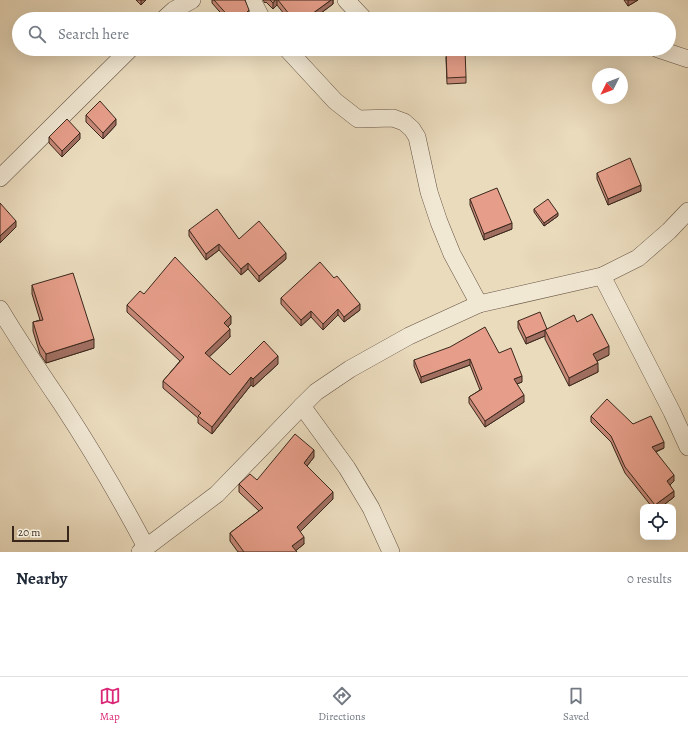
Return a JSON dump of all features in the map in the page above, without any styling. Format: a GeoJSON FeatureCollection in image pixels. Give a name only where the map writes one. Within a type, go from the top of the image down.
{"type":"FeatureCollection","features":[{"type":"Feature","properties":{"kind":"street"},"geometry":{"type":"LineString","coordinates":[[172,12],[192,0]]}},
{"type":"Feature","properties":{"kind":"street"},"geometry":{"type":"LineString","coordinates":[[252,0],[258,12]]}},
{"type":"Feature","properties":{"kind":"street"},"geometry":{"type":"LineString","coordinates":[[346,0],[357,12]]}},
{"type":"Feature","properties":{"kind":"street"},"geometry":{"type":"LineString","coordinates":[[676,55],[688,59]]}},
{"type":"Feature","properties":{"kind":"street"},"geometry":{"type":"LineString","coordinates":[[0,178],[123,56]]}},
{"type":"Feature","properties":{"kind":"street"},"geometry":{"type":"LineString","coordinates":[[293,56],[335,101],[358,119],[393,118],[404,122],[412,128],[417,137],[429,192],[439,222],[452,254],[479,304]]}},
{"type":"Feature","properties":{"kind":"street"},"geometry":{"type":"LineString","coordinates":[[0,308],[27,354],[61,403],[116,491],[143,549],[217,494],[316,392],[356,365],[409,336],[479,304],[602,276],[638,258],[669,231],[688,211]]}},
{"type":"Feature","properties":{"kind":"street"},"geometry":{"type":"LineString","coordinates":[[602,276],[672,412],[688,447]]}},
{"type":"Feature","properties":{"kind":"street"},"geometry":{"type":"LineString","coordinates":[[302,406],[347,468],[371,508],[391,552]]}},
{"type":"Feature","properties":{"kind":"building"},"geometry":{"type":"Polygon","coordinates":[[[214,0],[245,0],[249,10],[247,12],[225,12],[214,0]]]}},
{"type":"Feature","properties":{"kind":"building"},"geometry":{"type":"Polygon","coordinates":[[[278,0],[331,0],[315,12],[287,12],[278,0]]]}},
{"type":"Feature","properties":{"kind":"building"},"geometry":{"type":"Polygon","coordinates":[[[446,56],[465,56],[466,77],[447,78],[446,56]]]}},
{"type":"Feature","properties":{"kind":"building"},"geometry":{"type":"Polygon","coordinates":[[[100,101],[116,119],[103,133],[86,115],[100,101]]]}},
{"type":"Feature","properties":{"kind":"building"},"geometry":{"type":"Polygon","coordinates":[[[67,119],[80,133],[62,151],[49,137],[67,119]]]}},
{"type":"Feature","properties":{"kind":"building"},"geometry":{"type":"Polygon","coordinates":[[[630,158],[641,185],[608,199],[597,173],[630,158]]]}},
{"type":"Feature","properties":{"kind":"building"},"geometry":{"type":"Polygon","coordinates":[[[497,188],[512,223],[484,234],[470,199],[497,188]]]}},
{"type":"Feature","properties":{"kind":"building"},"geometry":{"type":"Polygon","coordinates":[[[548,199],[558,213],[544,223],[534,209],[548,199]]]}},
{"type":"Feature","properties":{"kind":"building"},"geometry":{"type":"Polygon","coordinates":[[[0,203],[16,221],[0,236],[0,203]]]}},
{"type":"Feature","properties":{"kind":"building"},"geometry":{"type":"Polygon","coordinates":[[[217,209],[239,239],[259,221],[286,253],[259,276],[248,263],[241,269],[219,244],[206,254],[189,230],[217,209]]]}},
{"type":"Feature","properties":{"kind":"building"},"geometry":{"type":"Polygon","coordinates":[[[175,257],[231,316],[224,323],[230,329],[205,353],[230,375],[264,341],[278,356],[253,379],[251,377],[212,427],[198,416],[201,413],[163,381],[184,357],[127,305],[140,291],[144,294],[175,257]]]}},
{"type":"Feature","properties":{"kind":"building"},"geometry":{"type":"Polygon","coordinates":[[[320,262],[334,278],[337,276],[360,304],[344,317],[338,309],[323,324],[311,311],[301,320],[281,298],[320,262]]]}},
{"type":"Feature","properties":{"kind":"building"},"geometry":{"type":"Polygon","coordinates":[[[73,273],[94,339],[46,354],[40,345],[33,322],[43,320],[32,285],[73,273]]]}},
{"type":"Feature","properties":{"kind":"building"},"geometry":{"type":"Polygon","coordinates":[[[540,312],[547,329],[526,338],[518,321],[540,312]]]}},
{"type":"Feature","properties":{"kind":"building"},"geometry":{"type":"Polygon","coordinates":[[[592,314],[609,346],[593,354],[598,363],[569,378],[545,330],[574,315],[577,322],[592,314]]]}},
{"type":"Feature","properties":{"kind":"building"},"geometry":{"type":"Polygon","coordinates":[[[485,327],[499,353],[511,348],[522,376],[514,379],[524,395],[485,421],[469,397],[482,389],[470,359],[421,377],[414,360],[450,347],[485,327]]]}},
{"type":"Feature","properties":{"kind":"building"},"geometry":{"type":"Polygon","coordinates":[[[607,399],[633,424],[651,416],[664,442],[652,447],[674,475],[667,481],[674,491],[654,504],[625,467],[611,436],[591,416],[607,399]]]}},
{"type":"Feature","properties":{"kind":"building"},"geometry":{"type":"Polygon","coordinates":[[[295,434],[314,450],[304,463],[333,492],[297,527],[304,537],[292,546],[297,552],[244,552],[230,533],[263,508],[239,484],[250,474],[257,480],[295,434]]]}}]}
